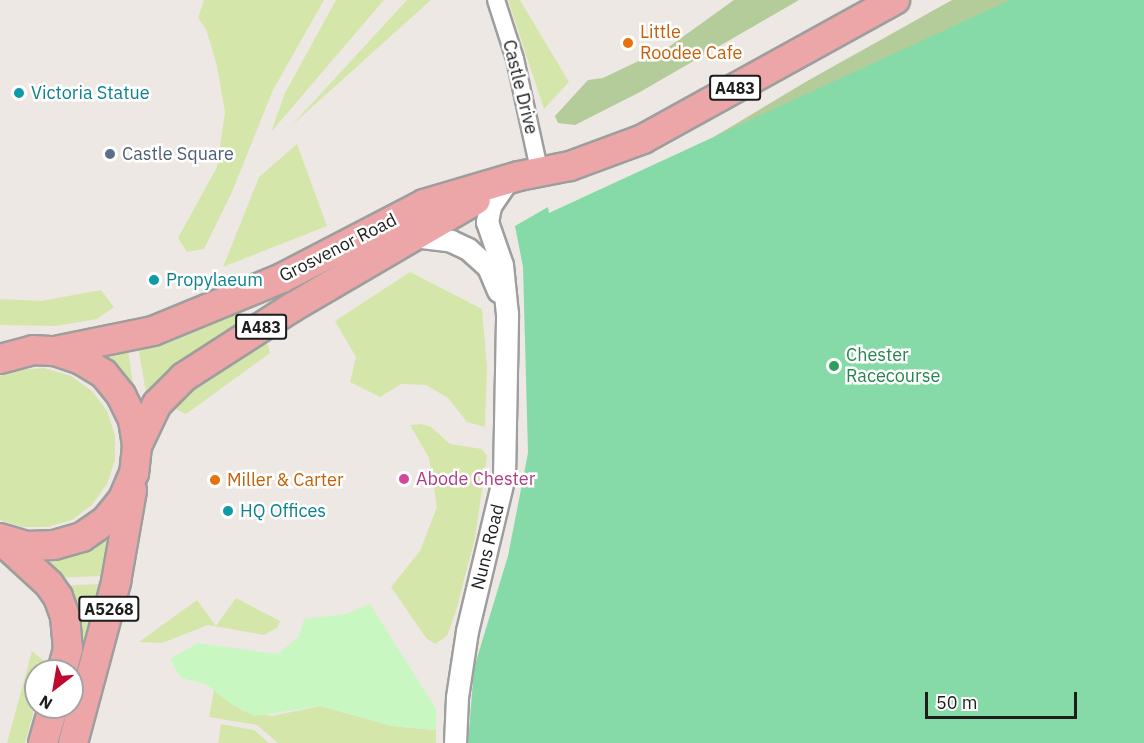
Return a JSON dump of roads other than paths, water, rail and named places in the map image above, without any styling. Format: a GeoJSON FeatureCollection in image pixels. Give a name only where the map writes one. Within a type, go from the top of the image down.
{"type":"FeatureCollection","features":[{"type":"Feature","properties":{"kind":"highway","name":"Grosvenor Road"},"geometry":{"type":"LineString","coordinates":[[55,351],[153,331],[282,278],[424,204],[521,178],[643,139],[895,0]]}},
{"type":"Feature","properties":{"kind":"highway","name":"Grosvenor Road"},"geometry":{"type":"LineString","coordinates":[[136,460],[157,404],[183,377],[413,236],[521,178]]}},
{"type":"Feature","properties":{"kind":"highway","name":"A5268"},"geometry":{"type":"LineString","coordinates":[[0,359],[33,350],[55,351],[81,360],[110,381],[121,395],[133,420],[136,460],[113,594],[73,743]]}},
{"type":"Feature","properties":{"kind":"highway","name":"A5268"},"geometry":{"type":"LineString","coordinates":[[0,539],[26,546],[54,546],[82,537],[105,521],[123,499],[136,460]]}},
{"type":"Feature","properties":{"kind":"highway","name":"A5268"},"geometry":{"type":"LineString","coordinates":[[0,539],[49,584],[58,597],[65,616],[68,649],[65,659]]}},
{"type":"Feature","properties":{"kind":"highway"},"geometry":{"type":"LineString","coordinates":[[43,743],[50,719]]}},
{"type":"Feature","properties":{"kind":"street","name":"Castle Drive"},"geometry":{"type":"LineString","coordinates":[[496,0],[514,59],[521,178]]}},
{"type":"Feature","properties":{"kind":"street","name":"Nuns Road"},"geometry":{"type":"LineString","coordinates":[[455,743],[457,697],[467,631],[504,476],[507,314],[502,265],[487,222],[490,206],[521,178]]}},
{"type":"Feature","properties":{"kind":"street","name":"Nuns Road"},"geometry":{"type":"LineString","coordinates":[[413,236],[451,241],[478,256],[488,267],[507,314]]}},
{"type":"Feature","properties":{"kind":"place","name":"Little Roodee Cafe"},"geometry":{"type":"Point","coordinates":[628,43]}},
{"type":"Feature","properties":{"kind":"place","name":"Victoria Statue"},"geometry":{"type":"Point","coordinates":[19,93]}},
{"type":"Feature","properties":{"kind":"place","name":"Castle Square"},"geometry":{"type":"Point","coordinates":[110,154]}},
{"type":"Feature","properties":{"kind":"place","name":"Propylaeum"},"geometry":{"type":"Point","coordinates":[154,280]}},
{"type":"Feature","properties":{"kind":"place","name":"Chester Racecourse"},"geometry":{"type":"Point","coordinates":[834,366]}},
{"type":"Feature","properties":{"kind":"place","name":"Abode Chester"},"geometry":{"type":"Point","coordinates":[404,479]}},
{"type":"Feature","properties":{"kind":"place","name":"Miller & Carter"},"geometry":{"type":"Point","coordinates":[215,480]}},
{"type":"Feature","properties":{"kind":"place","name":"HQ Offices"},"geometry":{"type":"Point","coordinates":[228,511]}}]}
